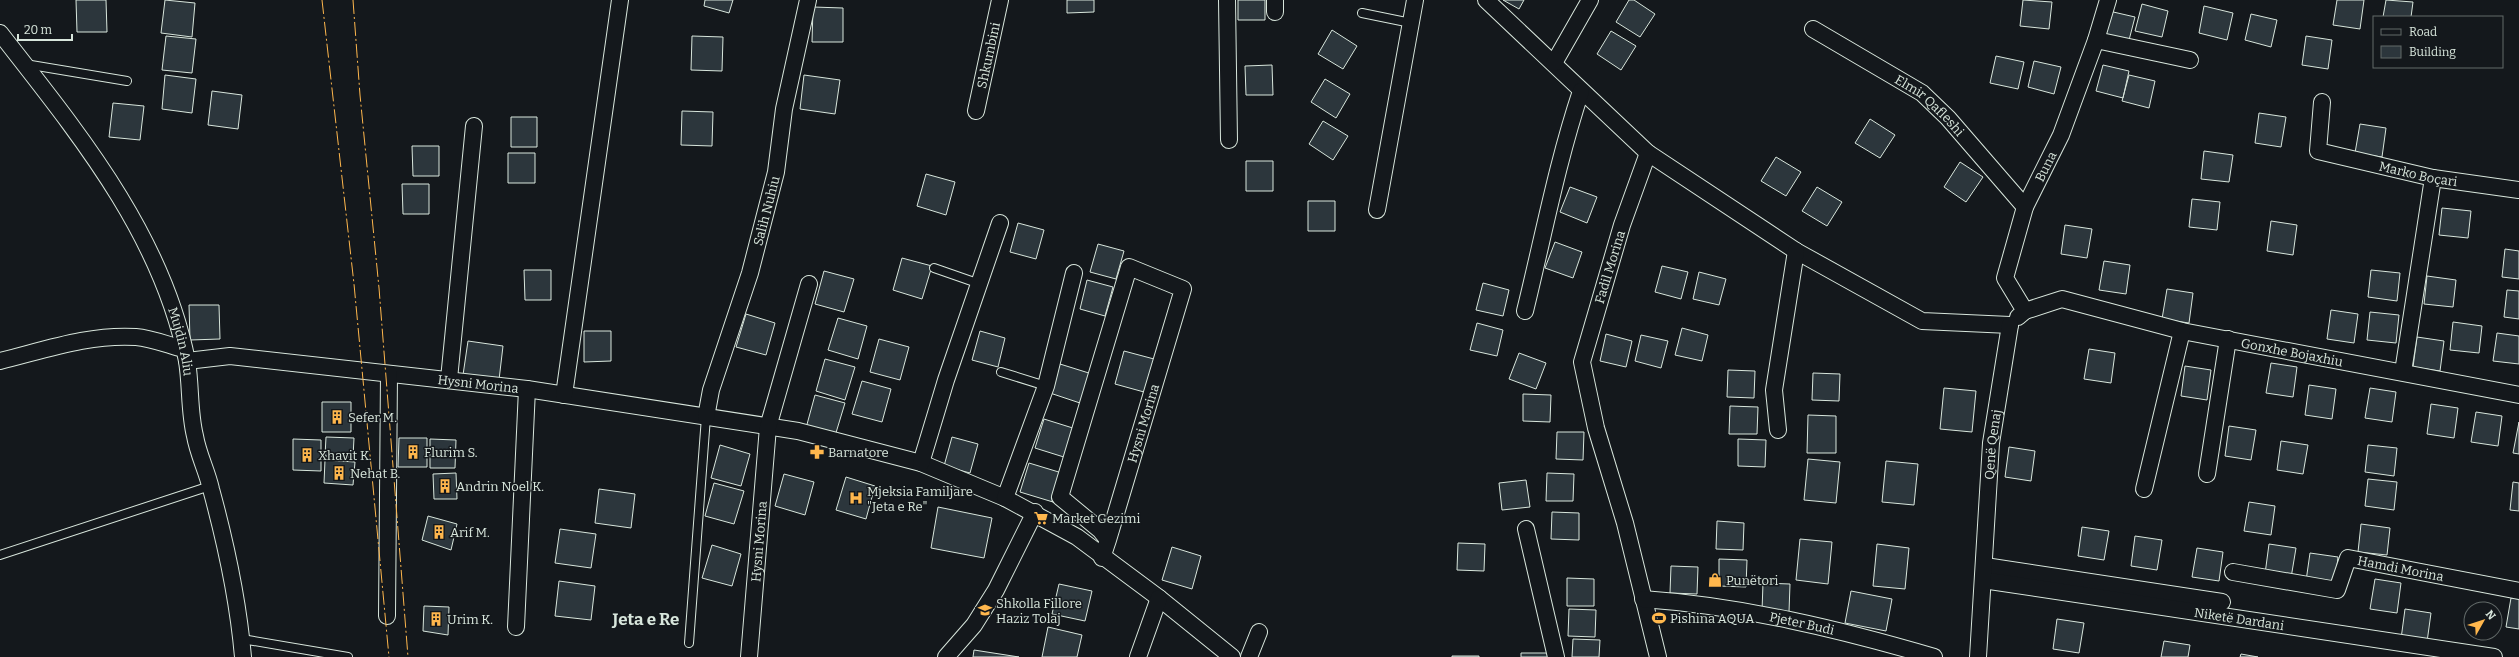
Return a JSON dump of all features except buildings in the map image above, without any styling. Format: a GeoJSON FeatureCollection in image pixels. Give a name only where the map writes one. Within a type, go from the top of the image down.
{"type":"FeatureCollection","features":[{"type":"Feature","properties":{"kind":"street"},"geometry":{"type":"LineString","coordinates":[[564,395],[620,0]]}},
{"type":"Feature","properties":{"kind":"street","name":"Salih Nuhiu"},"geometry":{"type":"LineString","coordinates":[[706,417],[711,390],[750,273],[776,172],[784,108],[808,0]]}},
{"type":"Feature","properties":{"kind":"street","name":"Shkumbini"},"geometry":{"type":"LineString","coordinates":[[976,111],[1000,0]]}},
{"type":"Feature","properties":{"kind":"street"},"geometry":{"type":"LineString","coordinates":[[1227,0],[1229,140]]}},
{"type":"Feature","properties":{"kind":"street"},"geometry":{"type":"LineString","coordinates":[[1377,210],[1415,0]]}},
{"type":"Feature","properties":{"kind":"street"},"geometry":{"type":"LineString","coordinates":[[1486,0],[1648,153],[1796,251],[1922,321],[2010,325],[2025,311]]}},
{"type":"Feature","properties":{"kind":"street"},"geometry":{"type":"LineString","coordinates":[[1554,63],[1590,0]]}},
{"type":"Feature","properties":{"kind":"street","name":"Buna"},"geometry":{"type":"LineString","coordinates":[[2025,311],[2005,278],[2025,207],[2061,135],[2096,40],[2108,0]]}},
{"type":"Feature","properties":{"kind":"street","name":"Elmir Qafleshi"},"geometry":{"type":"LineString","coordinates":[[1812,28],[1922,93],[1995,172],[2025,207]]}},
{"type":"Feature","properties":{"kind":"street","name":"Mujdin Aliu"},"geometry":{"type":"LineString","coordinates":[[0,33],[102,167],[128,207],[169,299],[185,355],[194,436],[210,486],[231,564],[242,639],[243,657]]}},
{"type":"Feature","properties":{"kind":"street"},"geometry":{"type":"LineString","coordinates":[[2096,40],[2190,60]]}},
{"type":"Feature","properties":{"kind":"street"},"geometry":{"type":"LineString","coordinates":[[1525,312],[1546,227],[1563,146],[1581,91]]}},
{"type":"Feature","properties":{"kind":"street","name":"Marko Boçari"},"geometry":{"type":"LineString","coordinates":[[2322,102],[2318,152],[2434,178],[2519,190]]}},
{"type":"Feature","properties":{"kind":"street"},"geometry":{"type":"LineString","coordinates":[[449,379],[474,126]]}},
{"type":"Feature","properties":{"kind":"street","name":"Fadil Morina"},"geometry":{"type":"LineString","coordinates":[[1643,599],[1625,523],[1596,428],[1582,362],[1622,225],[1648,153]]}},
{"type":"Feature","properties":{"kind":"street"},"geometry":{"type":"LineString","coordinates":[[2402,372],[2434,178]]}},
{"type":"Feature","properties":{"kind":"street"},"geometry":{"type":"LineString","coordinates":[[921,463],[946,380],[1000,223]]}},
{"type":"Feature","properties":{"kind":"street"},"geometry":{"type":"LineString","coordinates":[[1778,430],[1774,390],[1796,251]]}},
{"type":"Feature","properties":{"kind":"street","name":"Hysni Morina"},"geometry":{"type":"LineString","coordinates":[[1102,558],[1108,540],[1183,289],[1129,267],[1060,497],[1100,530],[1108,540]]}},
{"type":"Feature","properties":{"kind":"street"},"geometry":{"type":"LineString","coordinates":[[1005,498],[1046,386],[1074,273]]}},
{"type":"Feature","properties":{"kind":"street"},"geometry":{"type":"LineString","coordinates":[[768,427],[782,350],[809,284]]}},
{"type":"Feature","properties":{"kind":"street","name":"Gonxhe Bojaxhiu"},"geometry":{"type":"LineString","coordinates":[[2025,311],[2062,299],[2182,331],[2519,395]]}},
{"type":"Feature","properties":{"kind":"street","name":"Qenë Qenaj"},"geometry":{"type":"LineString","coordinates":[[1978,657],[1991,443],[2010,325]]}},
{"type":"Feature","properties":{"kind":"street"},"geometry":{"type":"LineString","coordinates":[[2144,489],[2182,331]]}},
{"type":"Feature","properties":{"kind":"street"},"geometry":{"type":"LineString","coordinates":[[0,361],[58,345],[97,338],[137,337],[185,355]]}},
{"type":"Feature","properties":{"kind":"street"},"geometry":{"type":"LineString","coordinates":[[2207,474],[2228,339]]}},
{"type":"Feature","properties":{"kind":"street","name":"Hysni Morina"},"geometry":{"type":"LineString","coordinates":[[185,355],[230,356],[527,388],[798,431],[921,463],[1035,512],[1077,537],[1102,558],[1159,598],[1232,657]]}},
{"type":"Feature","properties":{"kind":"street"},"geometry":{"type":"LineString","coordinates":[[387,616],[389,374]]}},
{"type":"Feature","properties":{"kind":"street"},"geometry":{"type":"LineString","coordinates":[[516,627],[527,388]]}},
{"type":"Feature","properties":{"kind":"street","name":"Hysni Morina"},"geometry":{"type":"LineString","coordinates":[[749,657],[768,427]]}},
{"type":"Feature","properties":{"kind":"street"},"geometry":{"type":"LineString","coordinates":[[946,657],[978,620],[1003,577],[1035,512]]}},
{"type":"Feature","properties":{"kind":"street"},"geometry":{"type":"LineString","coordinates":[[1526,529],[1556,657]]}},
{"type":"Feature","properties":{"kind":"street","name":"Hamdi Morina"},"geometry":{"type":"LineString","coordinates":[[2233,572],[2337,590],[2348,558],[2519,591]]}},
{"type":"Feature","properties":{"kind":"street"},"geometry":{"type":"LineString","coordinates":[[1984,573],[2222,602]]}},
{"type":"Feature","properties":{"kind":"street","name":"Niketë Dardani"},"geometry":{"type":"LineString","coordinates":[[1984,573],[2494,657]]}},
{"type":"Feature","properties":{"kind":"street"},"geometry":{"type":"LineString","coordinates":[[1138,657],[1159,598]]}},
{"type":"Feature","properties":{"kind":"street"},"geometry":{"type":"LineString","coordinates":[[1643,599],[1658,657]]}},
{"type":"Feature","properties":{"kind":"street","name":"Pjeter Budi"},"geometry":{"type":"LineString","coordinates":[[1643,599],[1728,607],[1815,626],[1934,657]]}},
{"type":"Feature","properties":{"kind":"street"},"geometry":{"type":"LineString","coordinates":[[1248,657],[1259,632]]}},
{"type":"Feature","properties":{"kind":"lane"},"geometry":{"type":"LineString","coordinates":[[1362,13],[1411,23]]}},
{"type":"Feature","properties":{"kind":"lane"},"geometry":{"type":"LineString","coordinates":[[24,64],[127,81]]}},
{"type":"Feature","properties":{"kind":"lane"},"geometry":{"type":"LineString","coordinates":[[934,268],[980,284]]}},
{"type":"Feature","properties":{"kind":"lane"},"geometry":{"type":"LineString","coordinates":[[1000,372],[1046,386]]}},
{"type":"Feature","properties":{"kind":"lane"},"geometry":{"type":"LineString","coordinates":[[690,643],[706,417]]}},
{"type":"Feature","properties":{"kind":"lane"},"geometry":{"type":"LineString","coordinates":[[0,555],[210,486]]}},
{"type":"Feature","properties":{"kind":"lane"},"geometry":{"type":"LineString","coordinates":[[242,639],[348,657]]}},
{"type":"Feature","properties":{"kind":"power"},"geometry":{"type":"LineString","coordinates":[[322,0],[354,284],[389,657]]}},
{"type":"Feature","properties":{"kind":"power"},"geometry":{"type":"LineString","coordinates":[[353,0],[360,95],[379,288],[408,657]]}},
{"type":"Feature","properties":{"kind":"place","name":"Sefer M."},"geometry":{"type":"Point","coordinates":[337,417]}},
{"type":"Feature","properties":{"kind":"place","name":"Flurim S."},"geometry":{"type":"Point","coordinates":[413,452]}},
{"type":"Feature","properties":{"kind":"place","name":"Barnatore"},"geometry":{"type":"Point","coordinates":[817,452]}},
{"type":"Feature","properties":{"kind":"place","name":"Xhavit K."},"geometry":{"type":"Point","coordinates":[307,455]}},
{"type":"Feature","properties":{"kind":"place","name":"Nehat B."},"geometry":{"type":"Point","coordinates":[339,473]}},
{"type":"Feature","properties":{"kind":"place","name":"Andrin Noel K."},"geometry":{"type":"Point","coordinates":[445,486]}},
{"type":"Feature","properties":{"kind":"place","name":"Mjeksia Familjare \"Jeta e Re\""},"geometry":{"type":"Point","coordinates":[856,498]}},
{"type":"Feature","properties":{"kind":"place","name":"Market Gezimi"},"geometry":{"type":"Point","coordinates":[1041,518]}},
{"type":"Feature","properties":{"kind":"place","name":"Arif M."},"geometry":{"type":"Point","coordinates":[439,532]}},
{"type":"Feature","properties":{"kind":"place","name":"Punëtori"},"geometry":{"type":"Point","coordinates":[1715,580]}},
{"type":"Feature","properties":{"kind":"place","name":"Shkolla Fillore Haziz Tolaj"},"geometry":{"type":"Point","coordinates":[985,610]}},
{"type":"Feature","properties":{"kind":"place","name":"Pishina AQUA"},"geometry":{"type":"Point","coordinates":[1659,618]}},
{"type":"Feature","properties":{"kind":"place","name":"Urim K."},"geometry":{"type":"Point","coordinates":[436,619]}},
{"type":"Feature","properties":{"kind":"district","name":"Jeta e Re"},"geometry":{"type":"Point","coordinates":[646,619]}}]}
